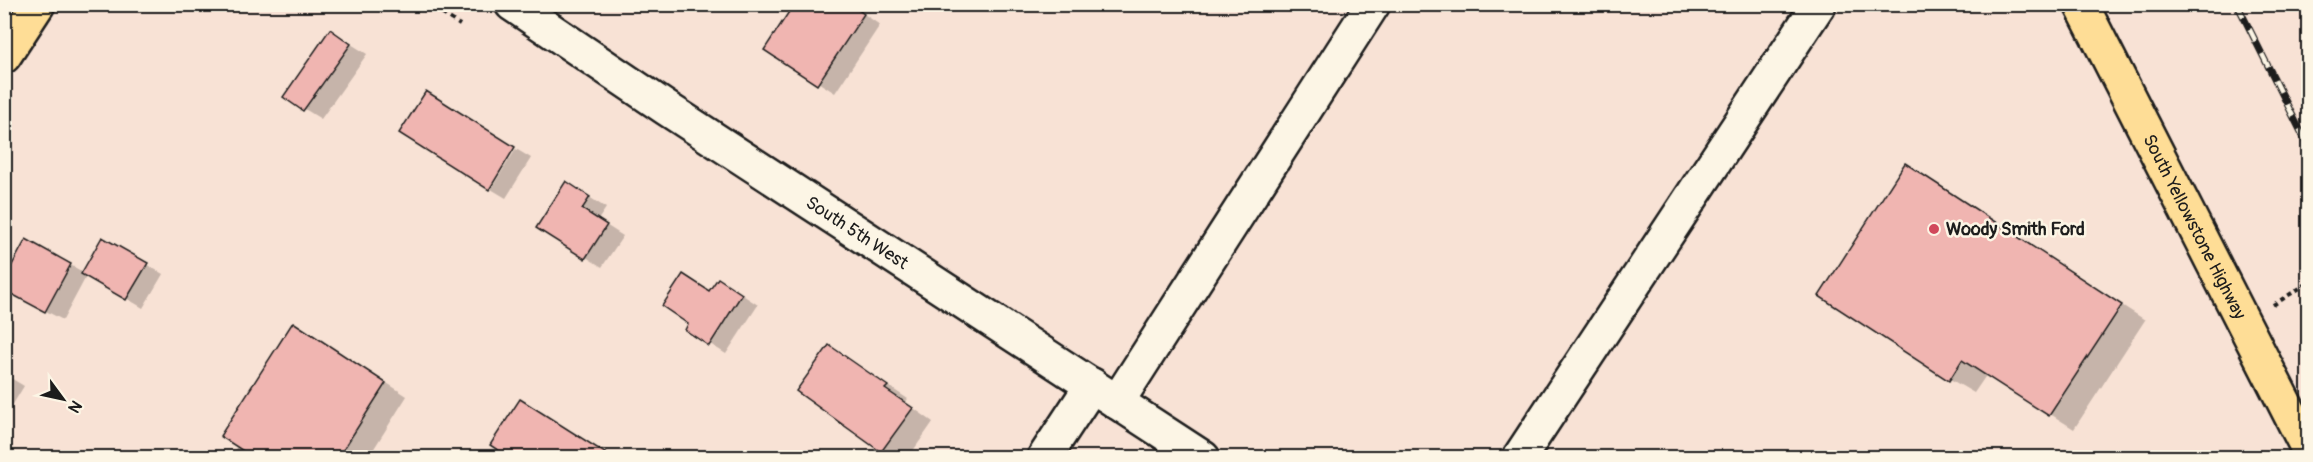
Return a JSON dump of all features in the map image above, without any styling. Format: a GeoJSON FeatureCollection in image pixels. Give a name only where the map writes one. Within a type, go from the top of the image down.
{"type":"FeatureCollection","features":[{"type":"Feature","properties":{"kind":"main road"},"geometry":{"type":"LineString","coordinates":[[4,56],[38,4]]}},
{"type":"Feature","properties":{"kind":"main road","name":"South Yellowstone Highway"},"geometry":{"type":"LineString","coordinates":[[2081,4],[2308,449]]}},
{"type":"Feature","properties":{"kind":"street","name":"South 5th West"},"geometry":{"type":"LineString","coordinates":[[512,4],[666,108],[1203,458]]}},
{"type":"Feature","properties":{"kind":"street"},"geometry":{"type":"LineString","coordinates":[[1044,458],[1105,393],[1373,4]]}},
{"type":"Feature","properties":{"kind":"street"},"geometry":{"type":"LineString","coordinates":[[1519,458],[1819,4]]}},
{"type":"Feature","properties":{"kind":"path"},"geometry":{"type":"LineString","coordinates":[[427,4],[460,25]]}},
{"type":"Feature","properties":{"kind":"path"},"geometry":{"type":"LineString","coordinates":[[2244,322],[2308,283]]}},
{"type":"Feature","properties":{"kind":"building"},"geometry":{"type":"Polygon","coordinates":[[[794,4],[850,4],[864,14],[817,85],[764,50],[794,4]]]}},
{"type":"Feature","properties":{"kind":"building"},"geometry":{"type":"Polygon","coordinates":[[[330,29],[351,44],[303,111],[283,97],[330,29]]]}},
{"type":"Feature","properties":{"kind":"building"},"geometry":{"type":"Polygon","coordinates":[[[426,91],[515,147],[489,190],[399,133],[426,91]]]}},
{"type":"Feature","properties":{"kind":"building","name":"Woody Smith Ford"},"geometry":{"type":"Polygon","coordinates":[[[1905,163],[2122,305],[2049,416],[1962,360],[1949,381],[1819,296],[1905,163]]]}},
{"type":"Feature","properties":{"kind":"building"},"geometry":{"type":"Polygon","coordinates":[[[566,181],[590,197],[582,209],[607,225],[585,259],[536,228],[566,181]]]}},
{"type":"Feature","properties":{"kind":"building"},"geometry":{"type":"Polygon","coordinates":[[[102,237],[148,263],[126,300],[81,274],[102,237]]]}},
{"type":"Feature","properties":{"kind":"building"},"geometry":{"type":"Polygon","coordinates":[[[26,239],[71,264],[45,312],[4,290],[4,280],[26,239]]]}},
{"type":"Feature","properties":{"kind":"building"},"geometry":{"type":"Polygon","coordinates":[[[683,274],[709,291],[718,278],[742,294],[709,346],[685,330],[688,324],[662,306],[683,274]]]}},
{"type":"Feature","properties":{"kind":"building"},"geometry":{"type":"Polygon","coordinates":[[[293,322],[386,383],[338,458],[254,458],[220,436],[293,322]]]}},
{"type":"Feature","properties":{"kind":"building"},"geometry":{"type":"Polygon","coordinates":[[[829,345],[888,386],[885,389],[913,408],[881,452],[796,391],[829,345]]]}},
{"type":"Feature","properties":{"kind":"building"},"geometry":{"type":"Polygon","coordinates":[[[520,399],[613,458],[510,458],[490,445],[520,399]]]}},
{"type":"Feature","properties":{"kind":"railway"},"geometry":{"type":"LineString","coordinates":[[2237,4],[2308,146]]}},
{"type":"Feature","properties":{"kind":"place","name":"Woody Smith Ford"},"geometry":{"type":"Point","coordinates":[1934,229]}}]}
